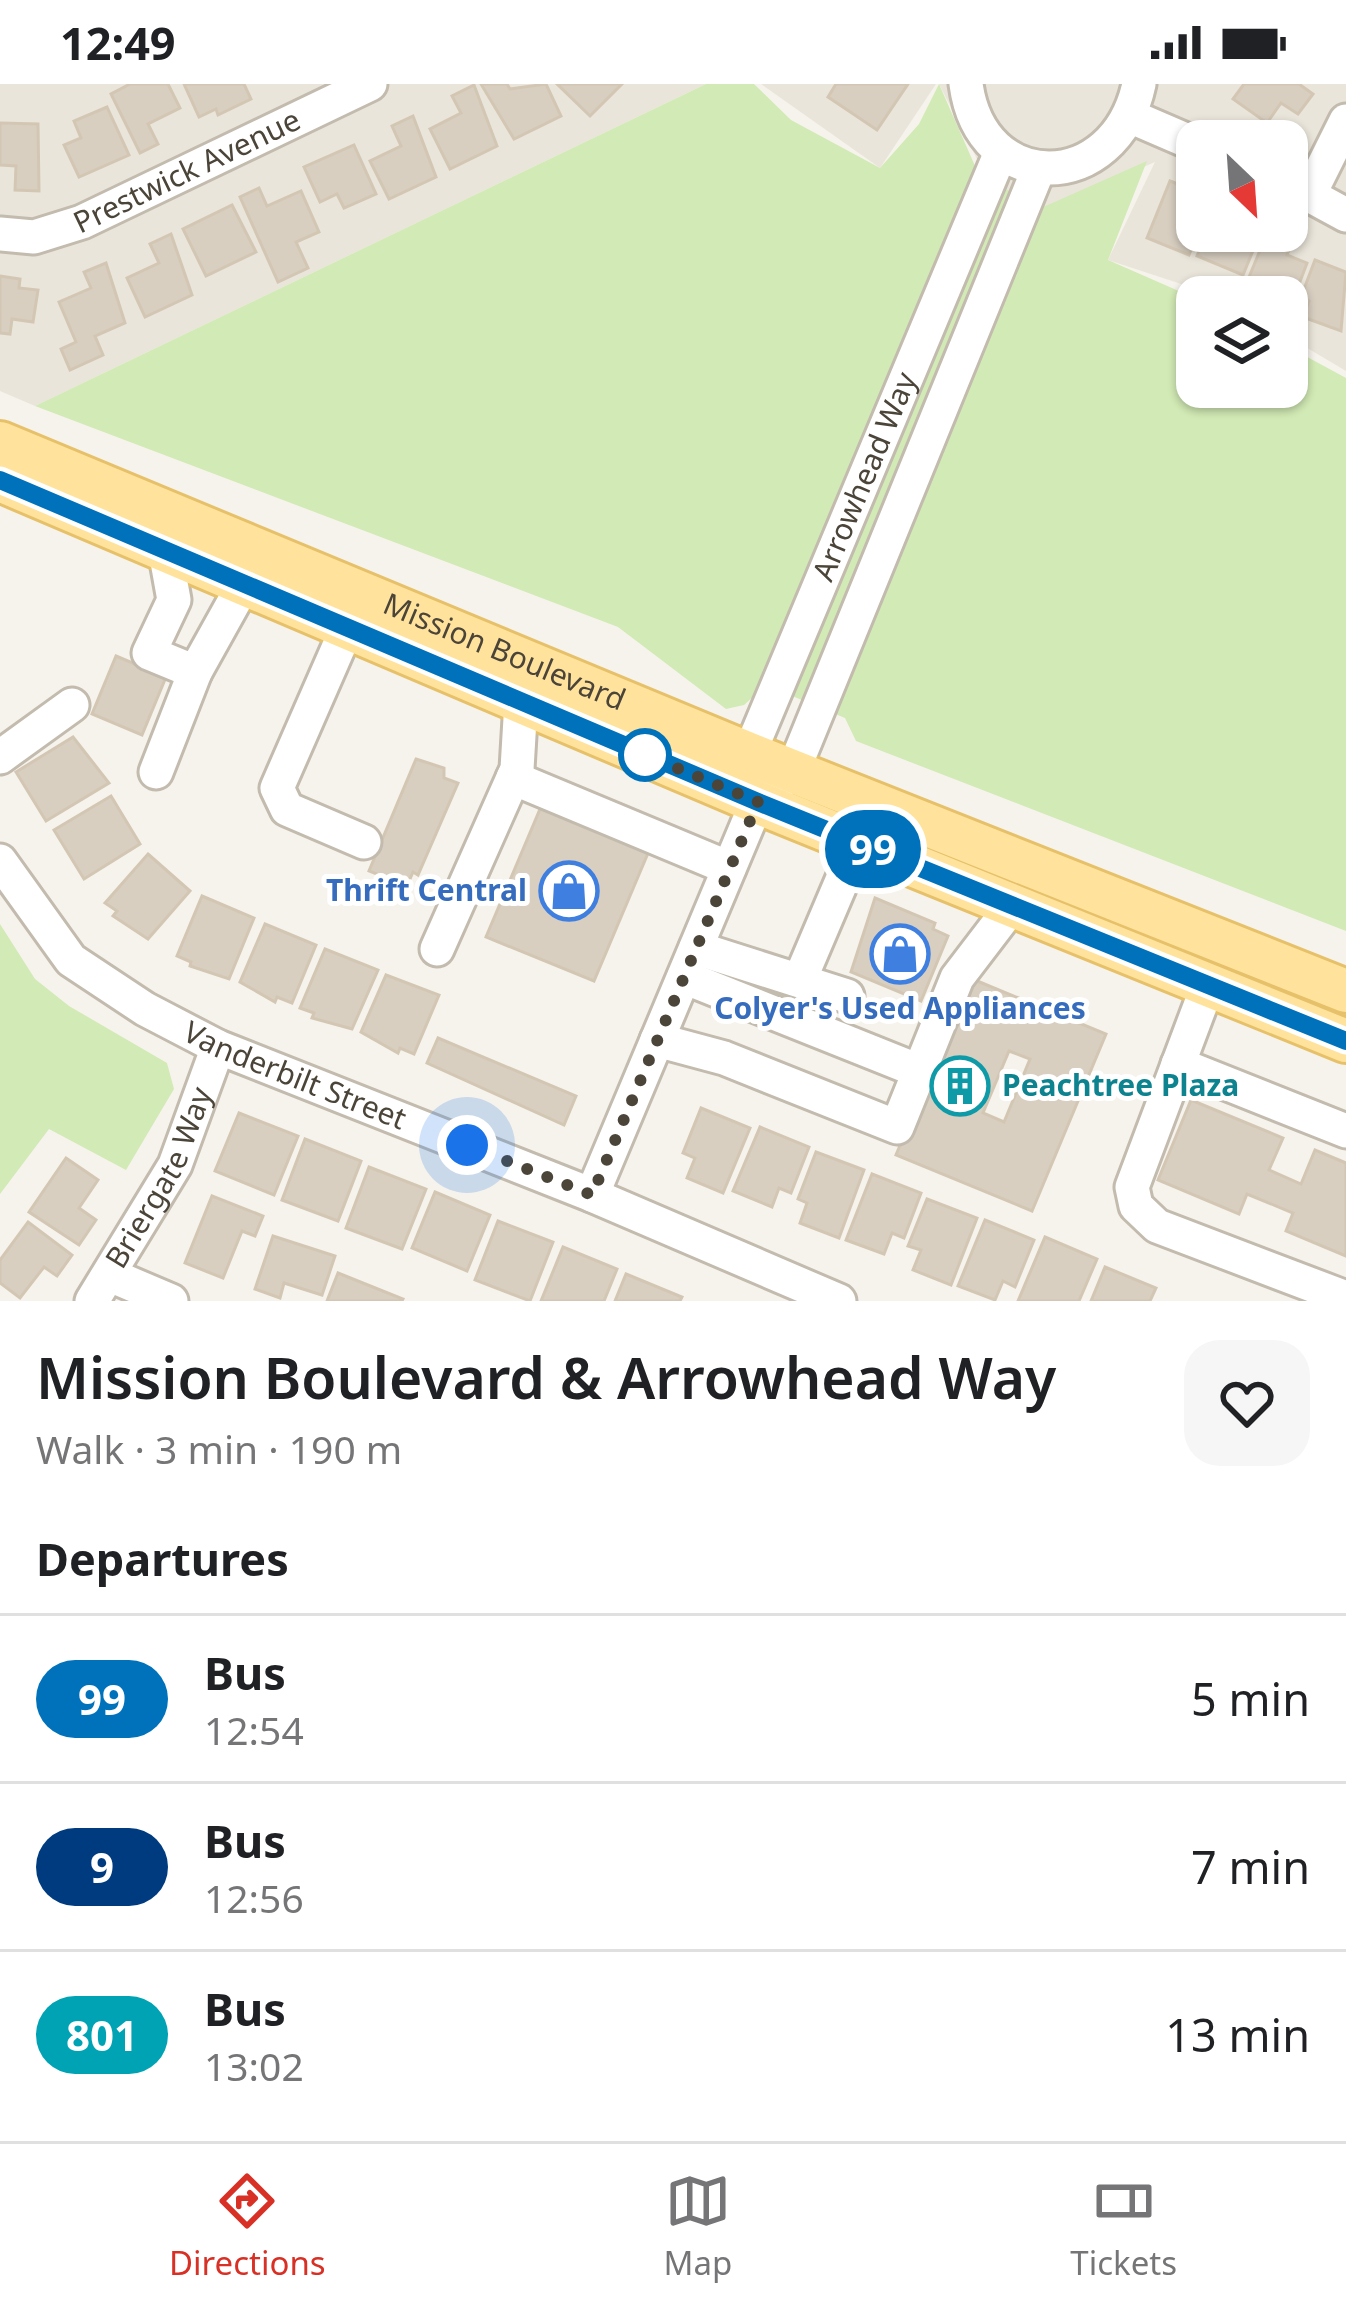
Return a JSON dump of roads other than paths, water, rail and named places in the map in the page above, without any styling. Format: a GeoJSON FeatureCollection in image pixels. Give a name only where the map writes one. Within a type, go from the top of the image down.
{"type":"FeatureCollection","features":[{"type":"Feature","properties":{"kind":"main road","name":"Mission Boulevard"},"geometry":{"type":"LineString","coordinates":[[0,442],[749,754],[1346,991]]}},
{"type":"Feature","properties":{"kind":"main road","name":"Mission Boulevard"},"geometry":{"type":"LineString","coordinates":[[0,480],[758,802],[1346,1041]]}},
{"type":"Feature","properties":{"kind":"street","name":"Prestwick Avenue"},"geometry":{"type":"LineString","coordinates":[[0,234],[34,237],[82,222],[370,84]]}},
{"type":"Feature","properties":{"kind":"street"},"geometry":{"type":"LineString","coordinates":[[966,84],[969,107],[981,132],[1001,152],[1039,168],[1076,165],[1109,148],[1136,101],[1176,130]]}},
{"type":"Feature","properties":{"kind":"street"},"geometry":{"type":"LineString","coordinates":[[1308,175],[1346,121]]}},
{"type":"Feature","properties":{"kind":"street","name":"Arrowhead Way"},"geometry":{"type":"LineString","coordinates":[[749,754],[1001,152]]}},
{"type":"Feature","properties":{"kind":"street","name":"Arrowhead Way"},"geometry":{"type":"LineString","coordinates":[[592,1195],[758,802],[793,771],[1039,168]]}},
{"type":"Feature","properties":{"kind":"street"},"geometry":{"type":"LineString","coordinates":[[1308,193],[1346,215]]}},
{"type":"Feature","properties":{"kind":"street"},"geometry":{"type":"LineString","coordinates":[[165,550],[175,600],[149,653],[195,672]]}},
{"type":"Feature","properties":{"kind":"street"},"geometry":{"type":"LineString","coordinates":[[156,772],[195,672],[244,584]]}},
{"type":"Feature","properties":{"kind":"street"},"geometry":{"type":"LineString","coordinates":[[347,628],[278,788],[287,809],[364,842]]}},
{"type":"Feature","properties":{"kind":"street"},"geometry":{"type":"LineString","coordinates":[[437,949],[513,778],[521,702]]}},
{"type":"Feature","properties":{"kind":"street"},"geometry":{"type":"LineString","coordinates":[[0,758],[72,706]]}},
{"type":"Feature","properties":{"kind":"street"},"geometry":{"type":"LineString","coordinates":[[749,754],[758,802]]}},
{"type":"Feature","properties":{"kind":"street"},"geometry":{"type":"LineString","coordinates":[[513,778],[729,868]]}},
{"type":"Feature","properties":{"kind":"street"},"geometry":{"type":"LineString","coordinates":[[800,977],[858,843]]}},
{"type":"Feature","properties":{"kind":"street","name":"Vanderbilt Street"},"geometry":{"type":"LineString","coordinates":[[0,861],[71,960],[145,1010],[218,1047],[592,1195],[839,1301]]}},
{"type":"Feature","properties":{"kind":"street"},"geometry":{"type":"LineString","coordinates":[[657,1040],[724,1058],[897,1127],[957,977],[1012,906]]}},
{"type":"Feature","properties":{"kind":"street"},"geometry":{"type":"LineString","coordinates":[[690,962],[920,1072]]}},
{"type":"Feature","properties":{"kind":"street"},"geometry":{"type":"LineString","coordinates":[[690,962],[800,977],[847,996]]}},
{"type":"Feature","properties":{"kind":"street"},"geometry":{"type":"LineString","coordinates":[[1208,985],[1132,1187],[1136,1206],[1156,1226],[1346,1298]]}},
{"type":"Feature","properties":{"kind":"street","name":"Briergate Way"},"geometry":{"type":"LineString","coordinates":[[101,1288],[175,1165],[218,1047]]}},
{"type":"Feature","properties":{"kind":"street"},"geometry":{"type":"LineString","coordinates":[[1178,1064],[1346,1131]]}},
{"type":"Feature","properties":{"kind":"street"},"geometry":{"type":"LineString","coordinates":[[101,1288],[171,1301]]}},
{"type":"Feature","properties":{"kind":"place","name":"Thrift Central"},"geometry":{"type":"Point","coordinates":[569,891]}},
{"type":"Feature","properties":{"kind":"place","name":"Colyer's Used Appliances"},"geometry":{"type":"Point","coordinates":[900,954]}},
{"type":"Feature","properties":{"kind":"place","name":"Peachtree Plaza"},"geometry":{"type":"Point","coordinates":[960,1086]}}]}
